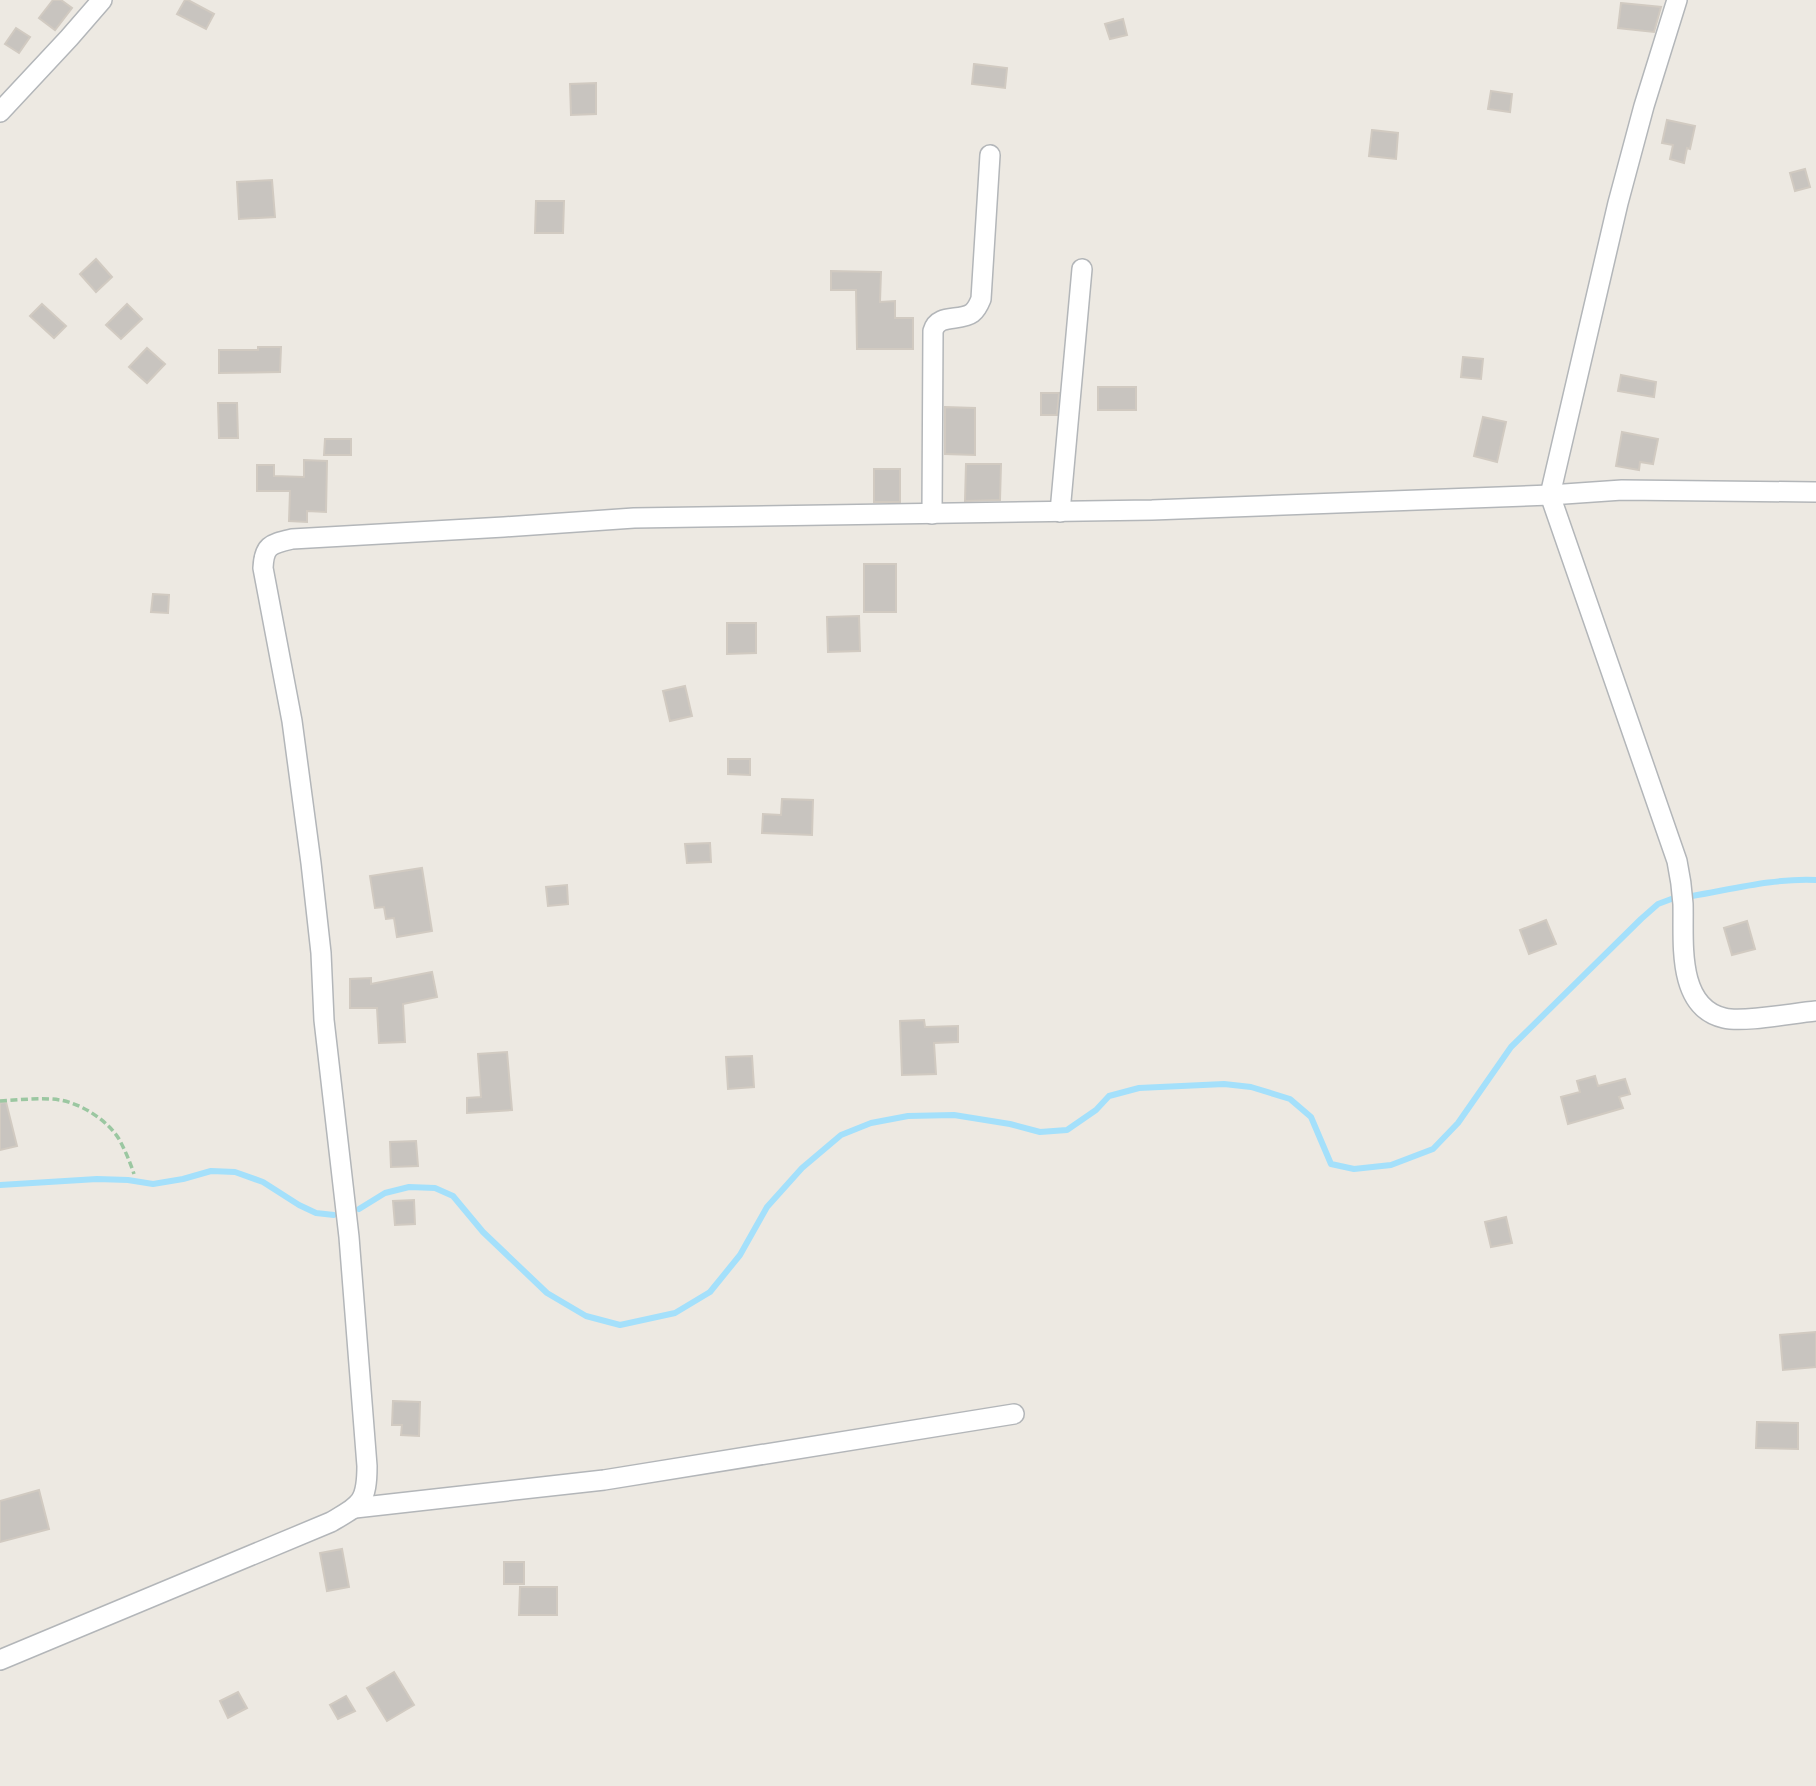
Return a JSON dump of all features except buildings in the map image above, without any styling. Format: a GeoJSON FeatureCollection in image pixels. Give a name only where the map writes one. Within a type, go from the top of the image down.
{"type":"FeatureCollection","features":[{"type":"Feature","properties":{"kind":"street"},"geometry":{"type":"LineString","coordinates":[[0,112],[102,0]]}},
{"type":"Feature","properties":{"kind":"street"},"geometry":{"type":"LineString","coordinates":[[1677,0],[1644,106],[1618,203],[1550,495],[1677,861],[1683,904],[1683,958],[1695,996],[1704,1008],[1724,1018],[1816,1011]]}},
{"type":"Feature","properties":{"kind":"street"},"geometry":{"type":"LineString","coordinates":[[932,514],[933,331],[938,322],[974,312],[981,299],[990,155]]}},
{"type":"Feature","properties":{"kind":"street"},"geometry":{"type":"LineString","coordinates":[[1060,512],[1082,269]]}},
{"type":"Feature","properties":{"kind":"street"},"geometry":{"type":"LineString","coordinates":[[0,1660],[331,1522],[355,1508],[368,1485],[349,1237],[325,1033],[321,953],[312,863],[292,722],[263,568],[267,549],[274,543],[292,539],[634,518],[1060,512],[1550,495],[1622,490],[1816,492]]}},
{"type":"Feature","properties":{"kind":"street"},"geometry":{"type":"LineString","coordinates":[[355,1508],[604,1480],[1014,1414]]}},
{"type":"Feature","properties":{"kind":"path"},"geometry":{"type":"LineString","coordinates":[[0,1101],[61,1100],[83,1107],[107,1124],[118,1137],[134,1174]]}},
{"type":"Feature","properties":{"kind":"waterway"},"geometry":{"type":"LineString","coordinates":[[1692,896],[1770,882],[1816,880]]}},
{"type":"Feature","properties":{"kind":"waterway"},"geometry":{"type":"LineString","coordinates":[[359,1209],[385,1193],[409,1187],[435,1188],[453,1196],[483,1232],[547,1293],[586,1316],[620,1325],[675,1313],[710,1292],[740,1255],[767,1207],[802,1168],[841,1135],[871,1123],[908,1116],[954,1115],[1040,1132],[1067,1130],[1096,1110],[1109,1096],[1139,1088],[1224,1084],[1251,1087],[1290,1099],[1311,1117],[1331,1164],[1354,1169],[1391,1165],[1433,1149],[1458,1123],[1511,1047],[1641,919],[1658,904],[1674,898]]}},
{"type":"Feature","properties":{"kind":"waterway"},"geometry":{"type":"LineString","coordinates":[[0,1185],[97,1179],[153,1184],[211,1171],[235,1172],[263,1182],[316,1213],[334,1215]]}}]}
